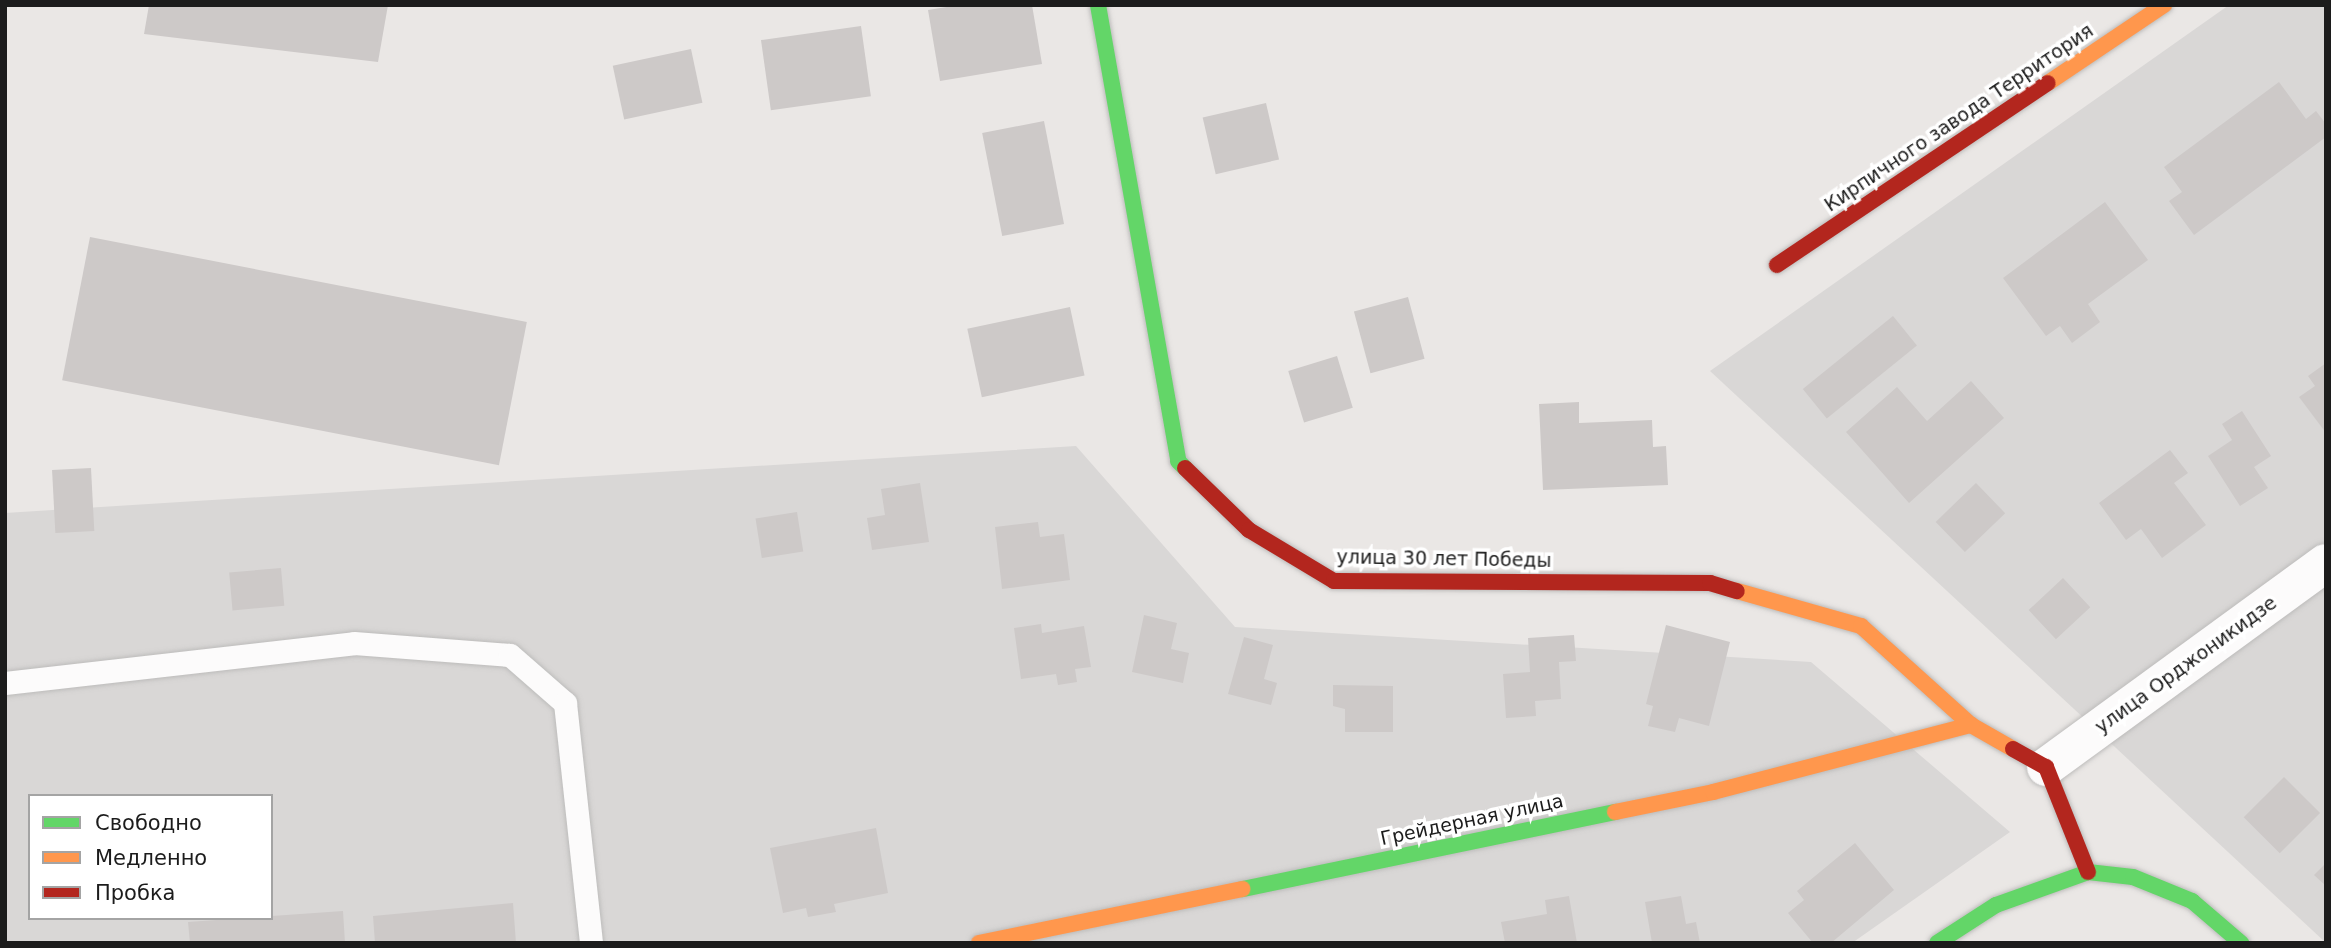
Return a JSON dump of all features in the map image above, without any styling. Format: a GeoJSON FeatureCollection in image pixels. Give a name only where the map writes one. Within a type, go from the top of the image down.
{"type":"FeatureCollection","features":[{"type":"Feature","properties":{"kind":"street","name":"улица 30 лет Победы"},"geometry":{"type":"LineString","coordinates":[[1097,5],[1178,461],[1249,530],[1334,581],[1710,583],[1861,626],[1970,725],[2046,767]]}},
{"type":"Feature","properties":{"kind":"street","name":"Кирпичного завода Территория"},"geometry":{"type":"LineString","coordinates":[[1777,265],[2164,5]]}},
{"type":"Feature","properties":{"kind":"street","name":"улица Орджоникидзе"},"geometry":{"type":"LineString","coordinates":[[2046,767],[2326,564]]}},
{"type":"Feature","properties":{"kind":"street","name":"Грейдерная улица"},"geometry":{"type":"LineString","coordinates":[[979,943],[1713,792],[1970,725]]}},
{"type":"Feature","properties":{"kind":"street"},"geometry":{"type":"LineString","coordinates":[[2046,767],[2088,872]]}},
{"type":"Feature","properties":{"kind":"street"},"geometry":{"type":"LineString","coordinates":[[1937,943],[1996,905],[2088,872],[2133,877],[2192,901],[2241,943]]}},
{"type":"Feature","properties":{"kind":"lane"},"geometry":{"type":"LineString","coordinates":[[5,683],[354,643],[510,655],[565,703],[591,943]]}},
{"type":"Feature","properties":{"kind":"shaded area"},"geometry":{"type":"Polygon","coordinates":[[[2229,5],[2326,5],[2326,943],[1710,371],[2229,5]]]}},
{"type":"Feature","properties":{"kind":"shaded area"},"geometry":{"type":"Polygon","coordinates":[[[1076,446],[1235,627],[1811,662],[2010,832],[1852,943],[5,943],[5,513],[1076,446]]]}},
{"type":"Feature","properties":{"kind":"building"},"geometry":{"type":"Polygon","coordinates":[[[149,5],[388,5],[378,62],[144,34],[149,5]]]}},
{"type":"Feature","properties":{"kind":"building"},"geometry":{"type":"Polygon","coordinates":[[[959,5],[1032,5],[1042,64],[940,81],[928,10],[959,5]]]}},
{"type":"Feature","properties":{"kind":"building"},"geometry":{"type":"Polygon","coordinates":[[[861,26],[871,96],[771,110],[761,40],[861,26]]]}},
{"type":"Feature","properties":{"kind":"building"},"geometry":{"type":"Polygon","coordinates":[[[691,49],[702,103],[624,119],[613,66],[691,49]]]}},
{"type":"Feature","properties":{"kind":"building"},"geometry":{"type":"Polygon","coordinates":[[[2279,82],[2306,119],[2316,111],[2326,124],[2326,137],[2194,235],[2169,201],[2182,192],[2164,167],[2279,82]]]}},
{"type":"Feature","properties":{"kind":"building"},"geometry":{"type":"Polygon","coordinates":[[[1266,103],[1279,160],[1216,174],[1203,118],[1266,103]]]}},
{"type":"Feature","properties":{"kind":"building"},"geometry":{"type":"Polygon","coordinates":[[[1044,121],[1064,224],[1002,236],[982,133],[1044,121]]]}},
{"type":"Feature","properties":{"kind":"building"},"geometry":{"type":"Polygon","coordinates":[[[2105,202],[2148,260],[2088,304],[2100,322],[2072,343],[2060,326],[2046,336],[2003,278],[2105,202]]]}},
{"type":"Feature","properties":{"kind":"building"},"geometry":{"type":"Polygon","coordinates":[[[90,237],[527,322],[499,465],[62,380],[90,237]]]}},
{"type":"Feature","properties":{"kind":"building"},"geometry":{"type":"Polygon","coordinates":[[[1408,297],[1425,359],[1370,373],[1354,311],[1408,297]]]}},
{"type":"Feature","properties":{"kind":"building"},"geometry":{"type":"Polygon","coordinates":[[[1070,307],[1085,375],[982,397],[967,329],[1070,307]]]}},
{"type":"Feature","properties":{"kind":"building"},"geometry":{"type":"Polygon","coordinates":[[[1893,316],[1917,346],[1827,419],[1803,389],[1893,316]]]}},
{"type":"Feature","properties":{"kind":"building"},"geometry":{"type":"Polygon","coordinates":[[[1337,356],[1353,408],[1304,423],[1288,371],[1337,356]]]}},
{"type":"Feature","properties":{"kind":"building"},"geometry":{"type":"Polygon","coordinates":[[[2326,363],[2326,433],[2299,397],[2315,386],[2308,376],[2326,363]]]}},
{"type":"Feature","properties":{"kind":"building"},"geometry":{"type":"Polygon","coordinates":[[[1971,381],[2004,418],[1909,503],[1846,432],[1897,387],[1927,421],[1971,381]]]}},
{"type":"Feature","properties":{"kind":"building"},"geometry":{"type":"Polygon","coordinates":[[[1579,402],[1579,423],[1652,420],[1653,447],[1666,446],[1668,485],[1543,490],[1539,404],[1579,402]]]}},
{"type":"Feature","properties":{"kind":"building"},"geometry":{"type":"Polygon","coordinates":[[[2242,411],[2271,456],[2254,467],[2268,488],[2240,506],[2208,456],[2232,440],[2222,424],[2242,411]]]}},
{"type":"Feature","properties":{"kind":"building"},"geometry":{"type":"Polygon","coordinates":[[[2170,450],[2188,473],[2174,483],[2206,525],[2162,558],[2141,529],[2126,540],[2099,503],[2170,450]]]}},
{"type":"Feature","properties":{"kind":"building"},"geometry":{"type":"Polygon","coordinates":[[[91,468],[94,531],[55,533],[52,470],[91,468]]]}},
{"type":"Feature","properties":{"kind":"building"},"geometry":{"type":"Polygon","coordinates":[[[920,483],[929,542],[872,550],[867,518],[885,515],[881,489],[920,483]]]}},
{"type":"Feature","properties":{"kind":"building"},"geometry":{"type":"Polygon","coordinates":[[[1976,483],[2005,513],[1965,552],[1936,522],[1976,483]]]}},
{"type":"Feature","properties":{"kind":"building"},"geometry":{"type":"Polygon","coordinates":[[[797,512],[803,552],[762,558],[756,519],[797,512]]]}},
{"type":"Feature","properties":{"kind":"building"},"geometry":{"type":"Polygon","coordinates":[[[1038,522],[1040,537],[1064,534],[1070,580],[1002,589],[995,527],[1038,522]]]}},
{"type":"Feature","properties":{"kind":"building"},"geometry":{"type":"Polygon","coordinates":[[[281,568],[284,606],[233,610],[229,573],[281,568]]]}},
{"type":"Feature","properties":{"kind":"building"},"geometry":{"type":"Polygon","coordinates":[[[2063,578],[2090,607],[2056,639],[2029,610],[2063,578]]]}},
{"type":"Feature","properties":{"kind":"building"},"geometry":{"type":"Polygon","coordinates":[[[1144,615],[1177,623],[1171,649],[1189,653],[1183,683],[1132,672],[1144,615]]]}},
{"type":"Feature","properties":{"kind":"building"},"geometry":{"type":"Polygon","coordinates":[[[1041,624],[1042,633],[1084,626],[1091,667],[1075,669],[1077,682],[1058,685],[1056,674],[1021,679],[1014,628],[1041,624]]]}},
{"type":"Feature","properties":{"kind":"building"},"geometry":{"type":"Polygon","coordinates":[[[1666,625],[1730,642],[1709,726],[1679,718],[1675,732],[1648,726],[1653,706],[1646,704],[1666,625]]]}},
{"type":"Feature","properties":{"kind":"building"},"geometry":{"type":"Polygon","coordinates":[[[1574,635],[1576,661],[1559,662],[1561,699],[1535,701],[1536,716],[1506,718],[1503,674],[1530,672],[1528,638],[1574,635]]]}},
{"type":"Feature","properties":{"kind":"building"},"geometry":{"type":"Polygon","coordinates":[[[1244,637],[1273,645],[1264,679],[1277,683],[1271,705],[1228,694],[1244,637]]]}},
{"type":"Feature","properties":{"kind":"building"},"geometry":{"type":"Polygon","coordinates":[[[1333,685],[1393,686],[1393,732],[1345,732],[1345,709],[1333,706],[1333,685]]]}},
{"type":"Feature","properties":{"kind":"building"},"geometry":{"type":"Polygon","coordinates":[[[2284,777],[2320,813],[2280,853],[2244,817],[2284,777]]]}},
{"type":"Feature","properties":{"kind":"building"},"geometry":{"type":"Polygon","coordinates":[[[876,828],[888,893],[834,904],[836,912],[808,917],[806,908],[783,913],[770,848],[876,828]]]}},
{"type":"Feature","properties":{"kind":"building"},"geometry":{"type":"Polygon","coordinates":[[[1855,843],[1894,890],[1831,943],[1813,943],[1788,913],[1804,900],[1797,891],[1855,843]]]}},
{"type":"Feature","properties":{"kind":"building"},"geometry":{"type":"Polygon","coordinates":[[[2326,863],[2326,886],[2314,875],[2326,863]]]}},
{"type":"Feature","properties":{"kind":"building"},"geometry":{"type":"Polygon","coordinates":[[[1569,896],[1577,943],[1505,943],[1501,922],[1547,914],[1545,900],[1569,896]]]}},
{"type":"Feature","properties":{"kind":"building"},"geometry":{"type":"Polygon","coordinates":[[[1681,896],[1686,924],[1696,922],[1700,943],[1652,943],[1645,902],[1681,896]]]}},
{"type":"Feature","properties":{"kind":"building"},"geometry":{"type":"Polygon","coordinates":[[[513,903],[516,943],[375,943],[373,916],[513,903]]]}},
{"type":"Feature","properties":{"kind":"building"},"geometry":{"type":"Polygon","coordinates":[[[343,911],[345,943],[190,943],[188,922],[273,920],[273,916],[343,911]]]}},
{"type":"Feature","properties":{"kind":"traffic: fast"},"geometry":{"type":"LineString","coordinates":[[1098,5],[1178,461],[1185,468]]}},
{"type":"Feature","properties":{"kind":"traffic: fast"},"geometry":{"type":"LineString","coordinates":[[1243,889],[1615,812]]}},
{"type":"Feature","properties":{"kind":"traffic: fast"},"geometry":{"type":"LineString","coordinates":[[1937,943],[1996,905],[2088,872],[2133,877],[2192,901],[2241,943]]}},
{"type":"Feature","properties":{"kind":"traffic: slow"},"geometry":{"type":"LineString","coordinates":[[2048,83],[2164,5]]}},
{"type":"Feature","properties":{"kind":"traffic: slow"},"geometry":{"type":"LineString","coordinates":[[1737,591],[1861,626],[1971,725],[2013,749]]}},
{"type":"Feature","properties":{"kind":"traffic: slow"},"geometry":{"type":"LineString","coordinates":[[1615,812],[1713,792],[1971,725]]}},
{"type":"Feature","properties":{"kind":"traffic: slow"},"geometry":{"type":"LineString","coordinates":[[979,943],[1243,889]]}},
{"type":"Feature","properties":{"kind":"traffic: jam"},"geometry":{"type":"LineString","coordinates":[[1777,265],[2048,83]]}},
{"type":"Feature","properties":{"kind":"traffic: jam"},"geometry":{"type":"LineString","coordinates":[[1185,468],[1249,530],[1334,581],[1710,583],[1737,591]]}},
{"type":"Feature","properties":{"kind":"traffic: jam"},"geometry":{"type":"LineString","coordinates":[[2013,749],[2046,767],[2088,872]]}}]}
